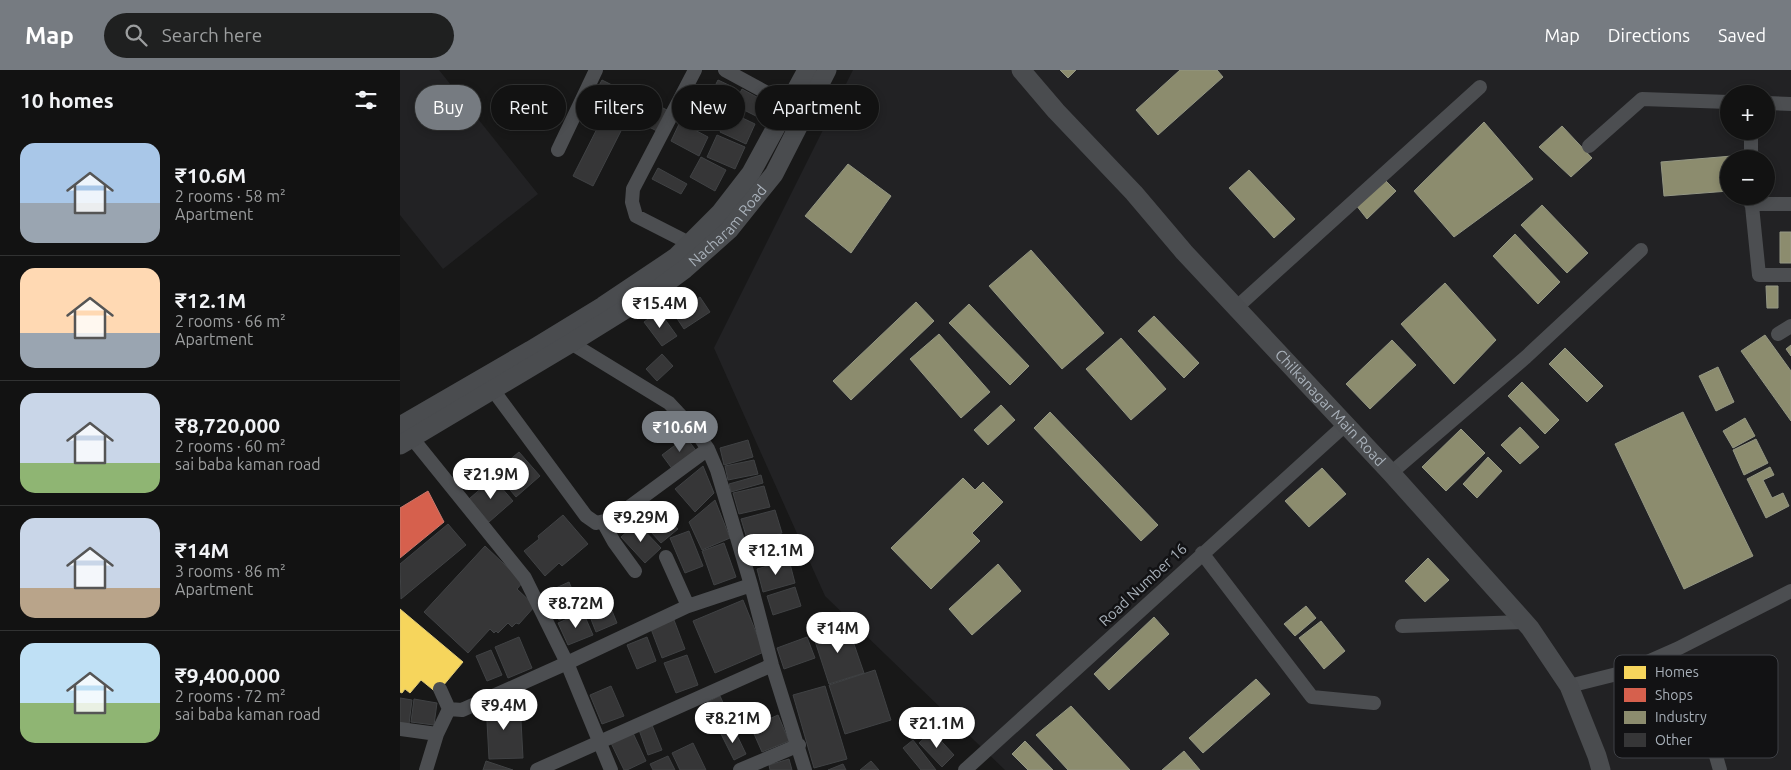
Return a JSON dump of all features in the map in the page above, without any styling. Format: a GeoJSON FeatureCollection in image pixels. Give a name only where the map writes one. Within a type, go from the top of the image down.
{"type":"FeatureCollection","features":[{"type":"Feature","properties":{"kind":"main road","name":"Nacharam Road"},"geometry":{"type":"LineString","coordinates":[[799,85],[807,70]]}},
{"type":"Feature","properties":{"kind":"main road","name":"Nacharam Road"},"geometry":{"type":"LineString","coordinates":[[490,383],[570,344],[655,291],[684,270],[729,230],[774,174],[827,70]]}},
{"type":"Feature","properties":{"kind":"main road","name":"Chilkanagar Main Road"},"geometry":{"type":"LineString","coordinates":[[1025,71],[1056,111],[1134,193],[1184,252],[1390,473],[1524,622],[1569,686],[1601,770]]}},
{"type":"Feature","properties":{"kind":"main road","name":"Nacharam Road"},"geometry":{"type":"LineString","coordinates":[[404,436],[490,383],[676,257],[720,213],[751,173],[775,130]]}},
{"type":"Feature","properties":{"kind":"street"},"geometry":{"type":"LineString","coordinates":[[558,150],[596,70]]}},
{"type":"Feature","properties":{"kind":"street"},"geometry":{"type":"LineString","coordinates":[[689,243],[636,216],[632,202],[633,189],[695,70]]}},
{"type":"Feature","properties":{"kind":"street"},"geometry":{"type":"LineString","coordinates":[[725,70],[755,86]]}},
{"type":"Feature","properties":{"kind":"street"},"geometry":{"type":"LineString","coordinates":[[1237,307],[1480,87]]}},
{"type":"Feature","properties":{"kind":"street"},"geometry":{"type":"LineString","coordinates":[[1590,146],[1642,99],[1720,102]]}},
{"type":"Feature","properties":{"kind":"street"},"geometry":{"type":"LineString","coordinates":[[1775,103],[1791,104]]}},
{"type":"Feature","properties":{"kind":"street"},"geometry":{"type":"LineString","coordinates":[[1775,202],[1791,204]]}},
{"type":"Feature","properties":{"kind":"street"},"geometry":{"type":"LineString","coordinates":[[1752,205],[1759,275],[1791,276]]}},
{"type":"Feature","properties":{"kind":"street"},"geometry":{"type":"LineString","coordinates":[[1390,473],[1526,357],[1641,250]]}},
{"type":"Feature","properties":{"kind":"street"},"geometry":{"type":"LineString","coordinates":[[1778,334],[1791,326]]}},
{"type":"Feature","properties":{"kind":"street"},"geometry":{"type":"LineString","coordinates":[[570,344],[669,403],[697,433],[708,449],[717,470],[751,585],[772,665],[805,770]]}},
{"type":"Feature","properties":{"kind":"street"},"geometry":{"type":"LineString","coordinates":[[490,383],[586,516],[596,523],[613,520],[708,449]]}},
{"type":"Feature","properties":{"kind":"street","name":"Road Number 16"},"geometry":{"type":"LineString","coordinates":[[973,768],[1202,553],[1345,425]]}},
{"type":"Feature","properties":{"kind":"street"},"geometry":{"type":"LineString","coordinates":[[404,436],[525,578],[567,663],[611,770]]}},
{"type":"Feature","properties":{"kind":"street"},"geometry":{"type":"LineString","coordinates":[[603,522],[614,542],[635,571]]}},
{"type":"Feature","properties":{"kind":"street"},"geometry":{"type":"LineString","coordinates":[[1202,553],[1312,697],[1374,703]]}},
{"type":"Feature","properties":{"kind":"street"},"geometry":{"type":"LineString","coordinates":[[666,557],[688,606]]}},
{"type":"Feature","properties":{"kind":"street"},"geometry":{"type":"LineString","coordinates":[[448,709],[462,710],[688,606],[751,585]]}},
{"type":"Feature","properties":{"kind":"street"},"geometry":{"type":"LineString","coordinates":[[1663,655],[1791,591]]}},
{"type":"Feature","properties":{"kind":"street"},"geometry":{"type":"LineString","coordinates":[[1402,626],[1524,622]]}},
{"type":"Feature","properties":{"kind":"street"},"geometry":{"type":"LineString","coordinates":[[537,770],[772,665]]}},
{"type":"Feature","properties":{"kind":"street"},"geometry":{"type":"LineString","coordinates":[[1569,686],[1614,675]]}},
{"type":"Feature","properties":{"kind":"street"},"geometry":{"type":"LineString","coordinates":[[426,770],[437,734],[448,709],[440,689]]}},
{"type":"Feature","properties":{"kind":"street"},"geometry":{"type":"LineString","coordinates":[[400,729],[437,734]]}},
{"type":"Feature","properties":{"kind":"street"},"geometry":{"type":"LineString","coordinates":[[740,770],[798,745]]}},
{"type":"Feature","properties":{"kind":"shaded area"},"geometry":{"type":"Polygon","coordinates":[[[400,70],[439,70],[451,85],[415,85],[415,130],[481,130],[481,123],[538,194],[443,269],[400,215],[400,70]]]}},
{"type":"Feature","properties":{"kind":"shaded area"},"geometry":{"type":"Polygon","coordinates":[[[853,70],[1791,70],[1791,770],[1005,770],[825,596],[714,348],[823,130],[879,130],[879,85],[846,85],[853,70]]]}},
{"type":"Feature","properties":{"kind":"building: Homes"},"geometry":{"type":"Polygon","coordinates":[[[400,609],[463,662],[437,693],[421,680],[410,693],[405,689],[402,693],[400,692],[400,609]]]}},
{"type":"Feature","properties":{"kind":"building: Shops"},"geometry":{"type":"Polygon","coordinates":[[[428,491],[444,522],[400,558],[400,508],[428,491]]]}},
{"type":"Feature","properties":{"kind":"building: Industry"},"geometry":{"type":"Polygon","coordinates":[[[1060,70],[1076,70],[1068,78],[1060,70]]]}},
{"type":"Feature","properties":{"kind":"building: Industry"},"geometry":{"type":"Polygon","coordinates":[[[1180,70],[1217,70],[1223,77],[1158,135],[1136,110],[1180,70]]]}},
{"type":"Feature","properties":{"kind":"building: Industry"},"geometry":{"type":"Polygon","coordinates":[[[1484,122],[1533,179],[1454,237],[1414,191],[1484,122]]]}},
{"type":"Feature","properties":{"kind":"building: Industry"},"geometry":{"type":"Polygon","coordinates":[[[1562,126],[1592,158],[1571,177],[1539,147],[1562,126]]]}},
{"type":"Feature","properties":{"kind":"building: Industry"},"geometry":{"type":"Polygon","coordinates":[[[1720,157],[1720,192],[1664,196],[1661,162],[1720,157]]]}},
{"type":"Feature","properties":{"kind":"building: Industry"},"geometry":{"type":"Polygon","coordinates":[[[848,164],[891,196],[851,253],[805,216],[848,164]]]}},
{"type":"Feature","properties":{"kind":"building: Industry"},"geometry":{"type":"Polygon","coordinates":[[[1249,170],[1295,219],[1274,238],[1229,188],[1249,170]]]}},
{"type":"Feature","properties":{"kind":"building: Industry"},"geometry":{"type":"Polygon","coordinates":[[[1385,180],[1396,191],[1367,219],[1356,205],[1385,180]]]}},
{"type":"Feature","properties":{"kind":"building: Industry"},"geometry":{"type":"Polygon","coordinates":[[[1542,205],[1588,253],[1567,273],[1521,225],[1542,205]]]}},
{"type":"Feature","properties":{"kind":"building: Industry"},"geometry":{"type":"Polygon","coordinates":[[[1780,232],[1791,232],[1791,263],[1780,263],[1780,232]]]}},
{"type":"Feature","properties":{"kind":"building: Industry"},"geometry":{"type":"Polygon","coordinates":[[[1515,234],[1560,282],[1538,304],[1493,256],[1515,234]]]}},
{"type":"Feature","properties":{"kind":"building: Industry"},"geometry":{"type":"Polygon","coordinates":[[[1031,250],[1104,333],[1062,369],[989,286],[1031,250]]]}},
{"type":"Feature","properties":{"kind":"building: Industry"},"geometry":{"type":"Polygon","coordinates":[[[1445,283],[1496,340],[1454,384],[1401,324],[1445,283]]]}},
{"type":"Feature","properties":{"kind":"building: Industry"},"geometry":{"type":"Polygon","coordinates":[[[1766,286],[1778,286],[1778,308],[1767,308],[1766,286]]]}},
{"type":"Feature","properties":{"kind":"building: Industry"},"geometry":{"type":"Polygon","coordinates":[[[916,302],[934,321],[851,400],[833,381],[916,302]]]}},
{"type":"Feature","properties":{"kind":"building: Industry"},"geometry":{"type":"Polygon","coordinates":[[[969,304],[1029,366],[1010,385],[949,323],[969,304]]]}},
{"type":"Feature","properties":{"kind":"building: Industry"},"geometry":{"type":"Polygon","coordinates":[[[1154,316],[1199,363],[1184,378],[1138,331],[1154,316]]]}},
{"type":"Feature","properties":{"kind":"building: Industry"},"geometry":{"type":"Polygon","coordinates":[[[939,334],[990,392],[961,418],[910,359],[939,334]]]}},
{"type":"Feature","properties":{"kind":"building: Industry"},"geometry":{"type":"Polygon","coordinates":[[[1765,335],[1791,371],[1791,421],[1741,351],[1765,335]]]}},
{"type":"Feature","properties":{"kind":"building: Industry"},"geometry":{"type":"Polygon","coordinates":[[[1121,338],[1166,389],[1131,420],[1086,369],[1121,338]]]}},
{"type":"Feature","properties":{"kind":"building: Industry"},"geometry":{"type":"Polygon","coordinates":[[[1392,340],[1416,365],[1370,409],[1346,384],[1392,340]]]}},
{"type":"Feature","properties":{"kind":"building: Industry"},"geometry":{"type":"Polygon","coordinates":[[[1791,345],[1791,356],[1786,349],[1791,345]]]}},
{"type":"Feature","properties":{"kind":"building: Industry"},"geometry":{"type":"Polygon","coordinates":[[[1565,348],[1603,386],[1587,402],[1549,364],[1565,348]]]}},
{"type":"Feature","properties":{"kind":"building: Industry"},"geometry":{"type":"Polygon","coordinates":[[[1718,367],[1734,402],[1716,411],[1699,376],[1718,367]]]}},
{"type":"Feature","properties":{"kind":"building: Industry"},"geometry":{"type":"Polygon","coordinates":[[[1522,382],[1559,420],[1545,434],[1508,396],[1522,382]]]}},
{"type":"Feature","properties":{"kind":"building: Industry"},"geometry":{"type":"Polygon","coordinates":[[[1001,405],[1015,420],[988,445],[974,430],[1001,405]]]}},
{"type":"Feature","properties":{"kind":"building: Industry"},"geometry":{"type":"Polygon","coordinates":[[[1050,412],[1158,525],[1141,541],[1034,428],[1050,412]]]}},
{"type":"Feature","properties":{"kind":"building: Industry"},"geometry":{"type":"Polygon","coordinates":[[[1683,412],[1753,556],[1684,589],[1615,444],[1683,412]]]}},
{"type":"Feature","properties":{"kind":"building: Industry"},"geometry":{"type":"Polygon","coordinates":[[[1745,418],[1755,436],[1733,448],[1723,431],[1745,418]]]}},
{"type":"Feature","properties":{"kind":"building: Industry"},"geometry":{"type":"Polygon","coordinates":[[[1520,427],[1539,447],[1520,464],[1501,445],[1520,427]]]}},
{"type":"Feature","properties":{"kind":"building: Industry"},"geometry":{"type":"Polygon","coordinates":[[[1461,429],[1485,453],[1446,491],[1422,467],[1461,429]]]}},
{"type":"Feature","properties":{"kind":"building: Industry"},"geometry":{"type":"Polygon","coordinates":[[[1756,439],[1768,463],[1744,475],[1733,450],[1756,439]]]}},
{"type":"Feature","properties":{"kind":"building: Industry"},"geometry":{"type":"Polygon","coordinates":[[[1488,457],[1502,471],[1477,498],[1463,484],[1488,457]]]}},
{"type":"Feature","properties":{"kind":"building: Industry"},"geometry":{"type":"Polygon","coordinates":[[[1770,467],[1774,475],[1763,480],[1772,498],[1783,493],[1789,506],[1766,518],[1747,479],[1770,467]]]}},
{"type":"Feature","properties":{"kind":"building: Industry"},"geometry":{"type":"Polygon","coordinates":[[[1322,468],[1346,494],[1309,527],[1285,501],[1322,468]]]}},
{"type":"Feature","properties":{"kind":"building: Industry"},"geometry":{"type":"Polygon","coordinates":[[[963,478],[975,490],[983,482],[1003,502],[972,533],[980,541],[931,589],[891,548],[963,478]]]}},
{"type":"Feature","properties":{"kind":"building: Industry"},"geometry":{"type":"Polygon","coordinates":[[[1428,558],[1449,580],[1425,602],[1405,581],[1428,558]]]}},
{"type":"Feature","properties":{"kind":"building: Industry"},"geometry":{"type":"Polygon","coordinates":[[[998,564],[1021,591],[972,635],[949,609],[998,564]]]}},
{"type":"Feature","properties":{"kind":"building: Industry"},"geometry":{"type":"Polygon","coordinates":[[[1306,606],[1316,618],[1295,636],[1284,624],[1306,606]]]}},
{"type":"Feature","properties":{"kind":"building: Industry"},"geometry":{"type":"Polygon","coordinates":[[[1154,617],[1169,634],[1109,690],[1094,674],[1154,617]]]}},
{"type":"Feature","properties":{"kind":"building: Industry"},"geometry":{"type":"Polygon","coordinates":[[[1321,621],[1345,651],[1324,669],[1299,638],[1321,621]]]}},
{"type":"Feature","properties":{"kind":"building: Industry"},"geometry":{"type":"Polygon","coordinates":[[[1256,679],[1270,694],[1203,753],[1189,738],[1256,679]]]}},
{"type":"Feature","properties":{"kind":"building: Industry"},"geometry":{"type":"Polygon","coordinates":[[[1071,706],[1130,770],[1068,770],[1036,735],[1071,706]]]}},
{"type":"Feature","properties":{"kind":"building: Industry"},"geometry":{"type":"Polygon","coordinates":[[[1025,741],[1053,770],[1028,770],[1012,754],[1025,741]]]}},
{"type":"Feature","properties":{"kind":"building: Industry"},"geometry":{"type":"Polygon","coordinates":[[[1184,751],[1200,770],[1162,770],[1184,751]]]}},
{"type":"Feature","properties":{"kind":"building: Other"},"geometry":{"type":"Polygon","coordinates":[[[602,80],[612,85],[599,85],[602,80]]]}},
{"type":"Feature","properties":{"kind":"building: Other"},"geometry":{"type":"Polygon","coordinates":[[[718,80],[729,85],[716,85],[718,80]]]}},
{"type":"Feature","properties":{"kind":"building: Other"},"geometry":{"type":"Polygon","coordinates":[[[745,91],[755,96],[755,116],[745,110],[745,91]]]}},
{"type":"Feature","properties":{"kind":"building: Other"},"geometry":{"type":"Polygon","coordinates":[[[662,108],[667,110],[662,120],[662,108]]]}},
{"type":"Feature","properties":{"kind":"building: Other"},"geometry":{"type":"Polygon","coordinates":[[[745,119],[755,124],[746,144],[720,132],[721,130],[745,130],[745,119]]]}},
{"type":"Feature","properties":{"kind":"building: Other"},"geometry":{"type":"Polygon","coordinates":[[[596,130],[621,130],[593,186],[573,176],[596,130]]]}},
{"type":"Feature","properties":{"kind":"building: Other"},"geometry":{"type":"Polygon","coordinates":[[[676,130],[695,130],[708,137],[699,156],[671,141],[676,130]]]}},
{"type":"Feature","properties":{"kind":"building: Other"},"geometry":{"type":"Polygon","coordinates":[[[717,135],[745,147],[735,169],[707,157],[717,135]]]}},
{"type":"Feature","properties":{"kind":"building: Other"},"geometry":{"type":"Polygon","coordinates":[[[701,157],[726,170],[715,191],[690,177],[701,157]]]}},
{"type":"Feature","properties":{"kind":"building: Other"},"geometry":{"type":"Polygon","coordinates":[[[658,168],[687,184],[681,194],[652,179],[658,168]]]}},
{"type":"Feature","properties":{"kind":"building: Other"},"geometry":{"type":"Polygon","coordinates":[[[700,297],[710,312],[684,329],[674,314],[700,297]]]}},
{"type":"Feature","properties":{"kind":"building: Other"},"geometry":{"type":"Polygon","coordinates":[[[659,311],[677,336],[662,346],[644,322],[659,311]]]}},
{"type":"Feature","properties":{"kind":"building: Other"},"geometry":{"type":"Polygon","coordinates":[[[662,354],[673,366],[657,381],[646,369],[662,354]]]}},
{"type":"Feature","properties":{"kind":"building: Other"},"geometry":{"type":"Polygon","coordinates":[[[686,437],[697,452],[673,470],[662,455],[686,437]]]}},
{"type":"Feature","properties":{"kind":"building: Other"},"geometry":{"type":"Polygon","coordinates":[[[748,440],[753,457],[724,465],[720,448],[748,440]]]}},
{"type":"Feature","properties":{"kind":"building: Other"},"geometry":{"type":"Polygon","coordinates":[[[519,452],[540,476],[516,497],[495,472],[519,452]]]}},
{"type":"Feature","properties":{"kind":"building: Other"},"geometry":{"type":"Polygon","coordinates":[[[754,460],[758,474],[728,480],[725,466],[754,460]]]}},
{"type":"Feature","properties":{"kind":"building: Other"},"geometry":{"type":"Polygon","coordinates":[[[703,466],[714,493],[695,512],[675,489],[703,466]]]}},
{"type":"Feature","properties":{"kind":"building: Other"},"geometry":{"type":"Polygon","coordinates":[[[761,475],[763,483],[731,492],[729,484],[761,475]]]}},
{"type":"Feature","properties":{"kind":"building: Other"},"geometry":{"type":"Polygon","coordinates":[[[493,478],[513,501],[489,522],[469,499],[493,478]]]}},
{"type":"Feature","properties":{"kind":"building: Other"},"geometry":{"type":"Polygon","coordinates":[[[764,486],[770,507],[739,514],[733,493],[764,486]]]}},
{"type":"Feature","properties":{"kind":"building: Other"},"geometry":{"type":"Polygon","coordinates":[[[715,500],[730,538],[702,550],[689,522],[715,500]]]}},
{"type":"Feature","properties":{"kind":"building: Other"},"geometry":{"type":"Polygon","coordinates":[[[658,506],[678,529],[661,543],[641,521],[658,506]]]}},
{"type":"Feature","properties":{"kind":"building: Other"},"geometry":{"type":"Polygon","coordinates":[[[775,510],[782,533],[748,542],[741,519],[775,510]]]}},
{"type":"Feature","properties":{"kind":"building: Other"},"geometry":{"type":"Polygon","coordinates":[[[563,515],[588,544],[562,566],[559,563],[545,576],[524,551],[539,539],[538,536],[563,515]]]}},
{"type":"Feature","properties":{"kind":"building: Other"},"geometry":{"type":"Polygon","coordinates":[[[637,523],[661,548],[645,563],[621,537],[637,523]]]}},
{"type":"Feature","properties":{"kind":"building: Other"},"geometry":{"type":"Polygon","coordinates":[[[448,524],[466,545],[401,599],[400,564],[448,524]]]}},
{"type":"Feature","properties":{"kind":"building: Other"},"geometry":{"type":"Polygon","coordinates":[[[689,531],[703,566],[685,573],[670,538],[689,531]]]}},
{"type":"Feature","properties":{"kind":"building: Other"},"geometry":{"type":"Polygon","coordinates":[[[782,536],[788,556],[756,565],[750,544],[782,536]]]}},
{"type":"Feature","properties":{"kind":"building: Other"},"geometry":{"type":"Polygon","coordinates":[[[724,543],[736,577],[714,585],[702,551],[724,543]]]}},
{"type":"Feature","properties":{"kind":"building: Other"},"geometry":{"type":"Polygon","coordinates":[[[485,546],[523,582],[517,589],[535,606],[519,624],[516,623],[512,627],[508,623],[498,633],[496,631],[494,633],[490,629],[468,653],[424,612],[485,546]]]}},
{"type":"Feature","properties":{"kind":"building: Other"},"geometry":{"type":"Polygon","coordinates":[[[789,560],[795,583],[763,592],[757,569],[789,560]]]}},
{"type":"Feature","properties":{"kind":"building: Other"},"geometry":{"type":"Polygon","coordinates":[[[569,582],[581,611],[559,620],[547,592],[569,582]]]}},
{"type":"Feature","properties":{"kind":"building: Other"},"geometry":{"type":"Polygon","coordinates":[[[795,587],[801,606],[773,615],[767,596],[795,587]]]}},
{"type":"Feature","properties":{"kind":"building: Other"},"geometry":{"type":"Polygon","coordinates":[[[743,600],[764,652],[715,673],[693,621],[743,600]]]}},
{"type":"Feature","properties":{"kind":"building: Other"},"geometry":{"type":"Polygon","coordinates":[[[608,601],[617,623],[596,632],[587,609],[608,601]]]}},
{"type":"Feature","properties":{"kind":"building: Other"},"geometry":{"type":"Polygon","coordinates":[[[583,612],[593,635],[568,645],[558,623],[583,612]]]}},
{"type":"Feature","properties":{"kind":"building: Other"},"geometry":{"type":"Polygon","coordinates":[[[674,620],[685,649],[662,658],[651,629],[674,620]]]}},
{"type":"Feature","properties":{"kind":"building: Other"},"geometry":{"type":"Polygon","coordinates":[[[847,624],[864,673],[829,684],[813,635],[847,624]]]}},
{"type":"Feature","properties":{"kind":"building: Other"},"geometry":{"type":"Polygon","coordinates":[[[519,637],[532,668],[508,678],[495,647],[519,637]]]}},
{"type":"Feature","properties":{"kind":"building: Other"},"geometry":{"type":"Polygon","coordinates":[[[647,637],[656,661],[637,669],[627,645],[647,637]]]}},
{"type":"Feature","properties":{"kind":"building: Other"},"geometry":{"type":"Polygon","coordinates":[[[807,637],[815,658],[784,669],[777,648],[807,637]]]}},
{"type":"Feature","properties":{"kind":"building: Other"},"geometry":{"type":"Polygon","coordinates":[[[491,650],[502,675],[487,681],[476,656],[491,650]]]}},
{"type":"Feature","properties":{"kind":"building: Other"},"geometry":{"type":"Polygon","coordinates":[[[687,655],[698,685],[676,693],[664,663],[687,655]]]}},
{"type":"Feature","properties":{"kind":"building: Other"},"geometry":{"type":"Polygon","coordinates":[[[875,670],[891,720],[845,734],[829,685],[875,670]]]}},
{"type":"Feature","properties":{"kind":"building: Other"},"geometry":{"type":"Polygon","coordinates":[[[611,686],[624,716],[602,724],[590,695],[611,686]]]}},
{"type":"Feature","properties":{"kind":"building: Other"},"geometry":{"type":"Polygon","coordinates":[[[825,686],[847,759],[814,768],[793,695],[825,686]]]}},
{"type":"Feature","properties":{"kind":"building: Other"},"geometry":{"type":"Polygon","coordinates":[[[720,696],[732,722],[719,728],[707,702],[720,696]]]}},
{"type":"Feature","properties":{"kind":"building: Other"},"geometry":{"type":"Polygon","coordinates":[[[400,698],[412,700],[409,724],[400,723],[400,698]]]}},
{"type":"Feature","properties":{"kind":"building: Other"},"geometry":{"type":"Polygon","coordinates":[[[414,699],[437,703],[434,725],[411,722],[414,699]]]}},
{"type":"Feature","properties":{"kind":"building: Other"},"geometry":{"type":"Polygon","coordinates":[[[520,702],[523,758],[489,759],[486,703],[520,702]]]}},
{"type":"Feature","properties":{"kind":"building: Other"},"geometry":{"type":"Polygon","coordinates":[[[778,715],[789,741],[762,752],[751,727],[778,715]]]}},
{"type":"Feature","properties":{"kind":"building: Other"},"geometry":{"type":"Polygon","coordinates":[[[652,725],[662,750],[648,755],[639,730],[652,725]]]}},
{"type":"Feature","properties":{"kind":"building: Other"},"geometry":{"type":"Polygon","coordinates":[[[733,727],[746,754],[734,760],[721,734],[733,727]]]}},
{"type":"Feature","properties":{"kind":"building: Other"},"geometry":{"type":"Polygon","coordinates":[[[932,731],[954,755],[942,767],[919,743],[932,731]]]}},
{"type":"Feature","properties":{"kind":"building: Other"},"geometry":{"type":"Polygon","coordinates":[[[633,733],[646,761],[624,770],[611,743],[633,733]]]}},
{"type":"Feature","properties":{"kind":"building: Other"},"geometry":{"type":"Polygon","coordinates":[[[913,740],[936,770],[921,770],[903,748],[913,740]]]}},
{"type":"Feature","properties":{"kind":"building: Other"},"geometry":{"type":"Polygon","coordinates":[[[693,743],[706,770],[680,770],[672,753],[693,743]]]}},
{"type":"Feature","properties":{"kind":"building: Other"},"geometry":{"type":"Polygon","coordinates":[[[668,756],[675,770],[653,770],[650,764],[668,756]]]}},
{"type":"Feature","properties":{"kind":"building: Other"},"geometry":{"type":"Polygon","coordinates":[[[789,759],[792,770],[770,770],[769,765],[789,759]]]}},
{"type":"Feature","properties":{"kind":"building: Other"},"geometry":{"type":"Polygon","coordinates":[[[486,761],[513,770],[483,770],[486,761]]]}},
{"type":"Feature","properties":{"kind":"building: Other"},"geometry":{"type":"Polygon","coordinates":[[[871,761],[879,770],[860,770],[871,761]]]}},
{"type":"Feature","properties":{"kind":"building: Other"},"geometry":{"type":"Polygon","coordinates":[[[843,764],[846,770],[828,770],[843,764]]]}}]}
